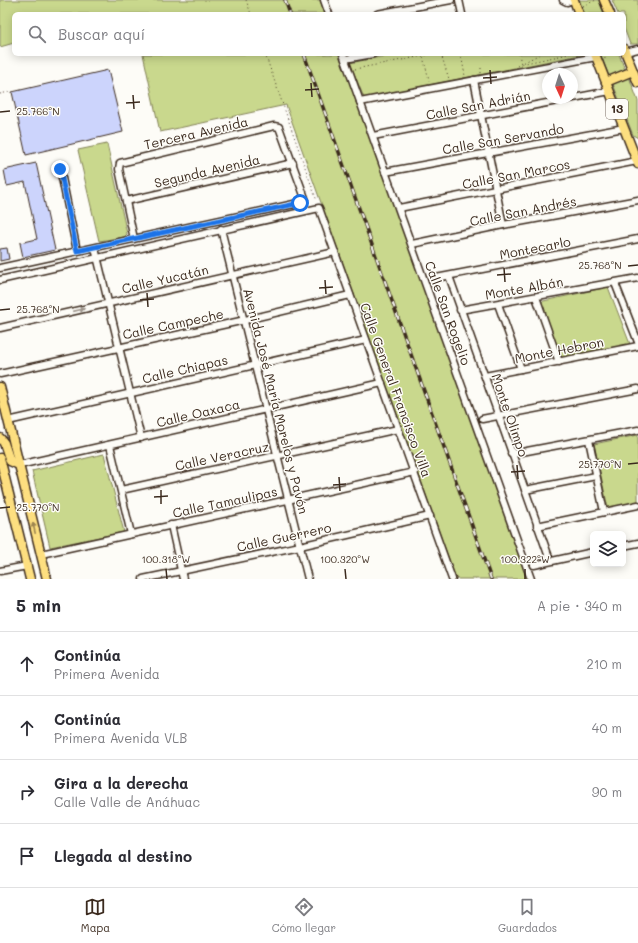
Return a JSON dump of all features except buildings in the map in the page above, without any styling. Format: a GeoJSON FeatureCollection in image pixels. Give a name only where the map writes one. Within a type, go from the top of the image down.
{"type":"FeatureCollection","features":[{"type":"Feature","properties":{"kind":"main road"},"geometry":{"type":"LineString","coordinates":[[573,0],[579,12]]}},
{"type":"Feature","properties":{"kind":"main road"},"geometry":{"type":"LineString","coordinates":[[604,0],[609,12]]}},
{"type":"Feature","properties":{"kind":"main road","name":"13"},"geometry":{"type":"LineString","coordinates":[[626,53],[638,83]]}},
{"type":"Feature","properties":{"kind":"main road","name":"13"},"geometry":{"type":"LineString","coordinates":[[595,56],[637,163]]}},
{"type":"Feature","properties":{"kind":"main road"},"geometry":{"type":"LineString","coordinates":[[606,82],[633,71]]}},
{"type":"Feature","properties":{"kind":"main road"},"geometry":{"type":"LineString","coordinates":[[0,387],[47,579]]}},
{"type":"Feature","properties":{"kind":"main road"},"geometry":{"type":"LineString","coordinates":[[0,438],[10,461],[19,465]]}},
{"type":"Feature","properties":{"kind":"main road"},"geometry":{"type":"LineString","coordinates":[[0,458],[30,579]]}},
{"type":"Feature","properties":{"kind":"street"},"geometry":{"type":"LineString","coordinates":[[324,0],[328,12]]}},
{"type":"Feature","properties":{"kind":"street"},"geometry":{"type":"LineString","coordinates":[[388,12],[451,0]]}},
{"type":"Feature","properties":{"kind":"street"},"geometry":{"type":"LineString","coordinates":[[459,0],[462,12]]}},
{"type":"Feature","properties":{"kind":"street"},"geometry":{"type":"LineString","coordinates":[[563,0],[567,2],[573,0]]}},
{"type":"Feature","properties":{"kind":"street"},"geometry":{"type":"LineString","coordinates":[[626,50],[638,49]]}},
{"type":"Feature","properties":{"kind":"street"},"geometry":{"type":"LineString","coordinates":[[360,102],[590,56]]}},
{"type":"Feature","properties":{"kind":"street","name":"Calle San Rogelio"},"geometry":{"type":"LineString","coordinates":[[344,57],[531,579]]}},
{"type":"Feature","properties":{"kind":"street"},"geometry":{"type":"LineString","coordinates":[[474,80],[503,225]]}},
{"type":"Feature","properties":{"kind":"street","name":"Calle San Adrián"},"geometry":{"type":"LineString","coordinates":[[373,136],[610,91]]}},
{"type":"Feature","properties":{"kind":"street","name":"Tercera Avenida"},"geometry":{"type":"LineString","coordinates":[[126,201],[119,165],[126,160],[274,126],[279,127],[293,163]]}},
{"type":"Feature","properties":{"kind":"street","name":"Calle San Servando"},"geometry":{"type":"LineString","coordinates":[[386,172],[624,128]]}},
{"type":"Feature","properties":{"kind":"street"},"geometry":{"type":"LineString","coordinates":[[0,268],[300,203],[304,201],[305,198],[293,163]]}},
{"type":"Feature","properties":{"kind":"street","name":"Segunda Avenida"},"geometry":{"type":"LineString","coordinates":[[126,201],[293,163]]}},
{"type":"Feature","properties":{"kind":"street","name":"Calle San Marcos"},"geometry":{"type":"LineString","coordinates":[[399,208],[637,163]]}},
{"type":"Feature","properties":{"kind":"street"},"geometry":{"type":"LineString","coordinates":[[62,165],[61,173],[77,251]]}},
{"type":"Feature","properties":{"kind":"street","name":"Calle San Andrés"},"geometry":{"type":"LineString","coordinates":[[412,244],[503,225],[638,200]]}},
{"type":"Feature","properties":{"kind":"street"},"geometry":{"type":"LineString","coordinates":[[126,201],[134,239]]}},
{"type":"Feature","properties":{"kind":"street"},"geometry":{"type":"LineString","coordinates":[[0,280],[319,208]]}},
{"type":"Feature","properties":{"kind":"street","name":"Calle General Francisco Villa"},"geometry":{"type":"LineString","coordinates":[[319,208],[452,579]]}},
{"type":"Feature","properties":{"kind":"street","name":"Avenida José María Morelos y Pavón"},"geometry":{"type":"LineString","coordinates":[[222,229],[308,579]]}},
{"type":"Feature","properties":{"kind":"street","name":"Montecarlo"},"geometry":{"type":"LineString","coordinates":[[436,278],[638,240]]}},
{"type":"Feature","properties":{"kind":"street"},"geometry":{"type":"LineString","coordinates":[[95,248],[141,438]]}},
{"type":"Feature","properties":{"kind":"street","name":"Calle Yucatán"},"geometry":{"type":"LineString","coordinates":[[0,328],[335,252]]}},
{"type":"Feature","properties":{"kind":"street","name":"Monte Olimpo"},"geometry":{"type":"LineString","coordinates":[[449,276],[511,454],[550,560]]}},
{"type":"Feature","properties":{"kind":"street","name":"Monte Albán"},"geometry":{"type":"LineString","coordinates":[[460,310],[638,278]]}},
{"type":"Feature","properties":{"kind":"street"},"geometry":{"type":"LineString","coordinates":[[615,283],[638,342]]}},
{"type":"Feature","properties":{"kind":"street","name":"Calle Campeche"},"geometry":{"type":"LineString","coordinates":[[0,374],[245,320],[350,295]]}},
{"type":"Feature","properties":{"kind":"street"},"geometry":{"type":"LineString","coordinates":[[536,297],[559,362]]}},
{"type":"Feature","properties":{"kind":"street"},"geometry":{"type":"LineString","coordinates":[[498,304],[522,369]]}},
{"type":"Feature","properties":{"kind":"street","name":"Calle Chiapas"},"geometry":{"type":"LineString","coordinates":[[8,421],[130,392],[366,340]]}},
{"type":"Feature","properties":{"kind":"street","name":"Monte Hebron"},"geometry":{"type":"LineString","coordinates":[[485,376],[638,346]]}},
{"type":"Feature","properties":{"kind":"street","name":"Calle Oaxaca"},"geometry":{"type":"LineString","coordinates":[[19,465],[382,383]]}},
{"type":"Feature","properties":{"kind":"street"},"geometry":{"type":"LineString","coordinates":[[482,419],[638,389]]}},
{"type":"Feature","properties":{"kind":"street","name":"Calle Veracruz"},"geometry":{"type":"LineString","coordinates":[[121,490],[398,429]]}},
{"type":"Feature","properties":{"kind":"street"},"geometry":{"type":"LineString","coordinates":[[511,454],[638,430]]}},
{"type":"Feature","properties":{"kind":"street"},"geometry":{"type":"LineString","coordinates":[[589,440],[604,512]]}},
{"type":"Feature","properties":{"kind":"street"},"geometry":{"type":"LineString","coordinates":[[110,445],[131,534]]}},
{"type":"Feature","properties":{"kind":"street","name":"Calle Tamaulipas"},"geometry":{"type":"LineString","coordinates":[[41,554],[414,472]]}},
{"type":"Feature","properties":{"kind":"street"},"geometry":{"type":"LineString","coordinates":[[525,490],[596,476]]}},
{"type":"Feature","properties":{"kind":"street"},"geometry":{"type":"LineString","coordinates":[[537,526],[638,505]]}},
{"type":"Feature","properties":{"kind":"street","name":"Calle Guerrero"},"geometry":{"type":"LineString","coordinates":[[143,579],[300,546],[430,516]]}},
{"type":"Feature","properties":{"kind":"street"},"geometry":{"type":"LineString","coordinates":[[171,525],[183,579]]}},
{"type":"Feature","properties":{"kind":"street"},"geometry":{"type":"LineString","coordinates":[[626,545],[638,543]]}},
{"type":"Feature","properties":{"kind":"street"},"geometry":{"type":"LineString","coordinates":[[534,565],[550,560],[590,553]]}},
{"type":"Feature","properties":{"kind":"street"},"geometry":{"type":"LineString","coordinates":[[0,571],[27,566]]}},
{"type":"Feature","properties":{"kind":"path"},"geometry":{"type":"LineString","coordinates":[[246,0],[250,12]]}},
{"type":"Feature","properties":{"kind":"path"},"geometry":{"type":"LineString","coordinates":[[579,12],[597,0]]}},
{"type":"Feature","properties":{"kind":"path"},"geometry":{"type":"LineString","coordinates":[[266,56],[319,208]]}},
{"type":"Feature","properties":{"kind":"path"},"geometry":{"type":"LineString","coordinates":[[353,70],[423,56],[430,85]]}},
{"type":"Feature","properties":{"kind":"path"},"geometry":{"type":"LineString","coordinates":[[442,56],[450,82]]}},
{"type":"Feature","properties":{"kind":"path"},"geometry":{"type":"LineString","coordinates":[[461,56],[466,79]]}},
{"type":"Feature","properties":{"kind":"path"},"geometry":{"type":"LineString","coordinates":[[520,56],[522,64]]}},
{"type":"Feature","properties":{"kind":"path"},"geometry":{"type":"LineString","coordinates":[[522,64],[536,56]]}},
{"type":"Feature","properties":{"kind":"path"},"geometry":{"type":"LineString","coordinates":[[522,64],[560,56]]}},
{"type":"Feature","properties":{"kind":"path"},"geometry":{"type":"LineString","coordinates":[[604,56],[606,62]]}},
{"type":"Feature","properties":{"kind":"path"},"geometry":{"type":"LineString","coordinates":[[481,68],[481,76]]}},
{"type":"Feature","properties":{"kind":"path"},"geometry":{"type":"LineString","coordinates":[[0,94],[9,92]]}},
{"type":"Feature","properties":{"kind":"green space"},"geometry":{"type":"Polygon","coordinates":[[[0,0],[320,0],[324,12],[12,12],[12,44],[0,47],[0,0]]]}},
{"type":"Feature","properties":{"kind":"green space"},"geometry":{"type":"Polygon","coordinates":[[[579,0],[599,0],[603,12],[584,12],[579,0]]]}},
{"type":"Feature","properties":{"kind":"green space"},"geometry":{"type":"Polygon","coordinates":[[[612,0],[638,0],[638,44],[630,44],[626,33],[626,12],[617,12],[612,0]]]}},
{"type":"Feature","properties":{"kind":"green space"},"geometry":{"type":"Polygon","coordinates":[[[143,56],[341,56],[527,579],[456,579],[286,105],[160,132],[143,56]]]}},
{"type":"Feature","properties":{"kind":"green space"},"geometry":{"type":"Polygon","coordinates":[[[385,56],[575,56],[364,98],[350,63],[385,56]]]}},
{"type":"Feature","properties":{"kind":"green space"},"geometry":{"type":"Polygon","coordinates":[[[601,56],[620,56],[625,70],[609,76],[601,56]]]}},
{"type":"Feature","properties":{"kind":"green space"},"geometry":{"type":"Polygon","coordinates":[[[629,77],[638,101],[638,138],[633,135],[613,84],[629,77]]]}},
{"type":"Feature","properties":{"kind":"green space"},"geometry":{"type":"Polygon","coordinates":[[[107,144],[127,234],[124,237],[99,241],[78,150],[107,144]]]}},
{"type":"Feature","properties":{"kind":"green space"},"geometry":{"type":"Polygon","coordinates":[[[608,287],[630,344],[560,358],[539,302],[608,287]]]}},
{"type":"Feature","properties":{"kind":"green space"},"geometry":{"type":"Polygon","coordinates":[[[638,435],[638,503],[608,508],[594,444],[638,435]]]}},
{"type":"Feature","properties":{"kind":"green space"},"geometry":{"type":"Polygon","coordinates":[[[104,454],[124,532],[50,547],[32,471],[104,454]]]}},
{"type":"Feature","properties":{"kind":"railway"},"geometry":{"type":"LineString","coordinates":[[285,0],[289,12]]}},
{"type":"Feature","properties":{"kind":"railway"},"geometry":{"type":"LineString","coordinates":[[305,56],[491,579]]}},
{"type":"Feature","properties":{"kind":"route"},"geometry":{"type":"LineString","coordinates":[[60,169],[77,251],[300,203]]}}]}
